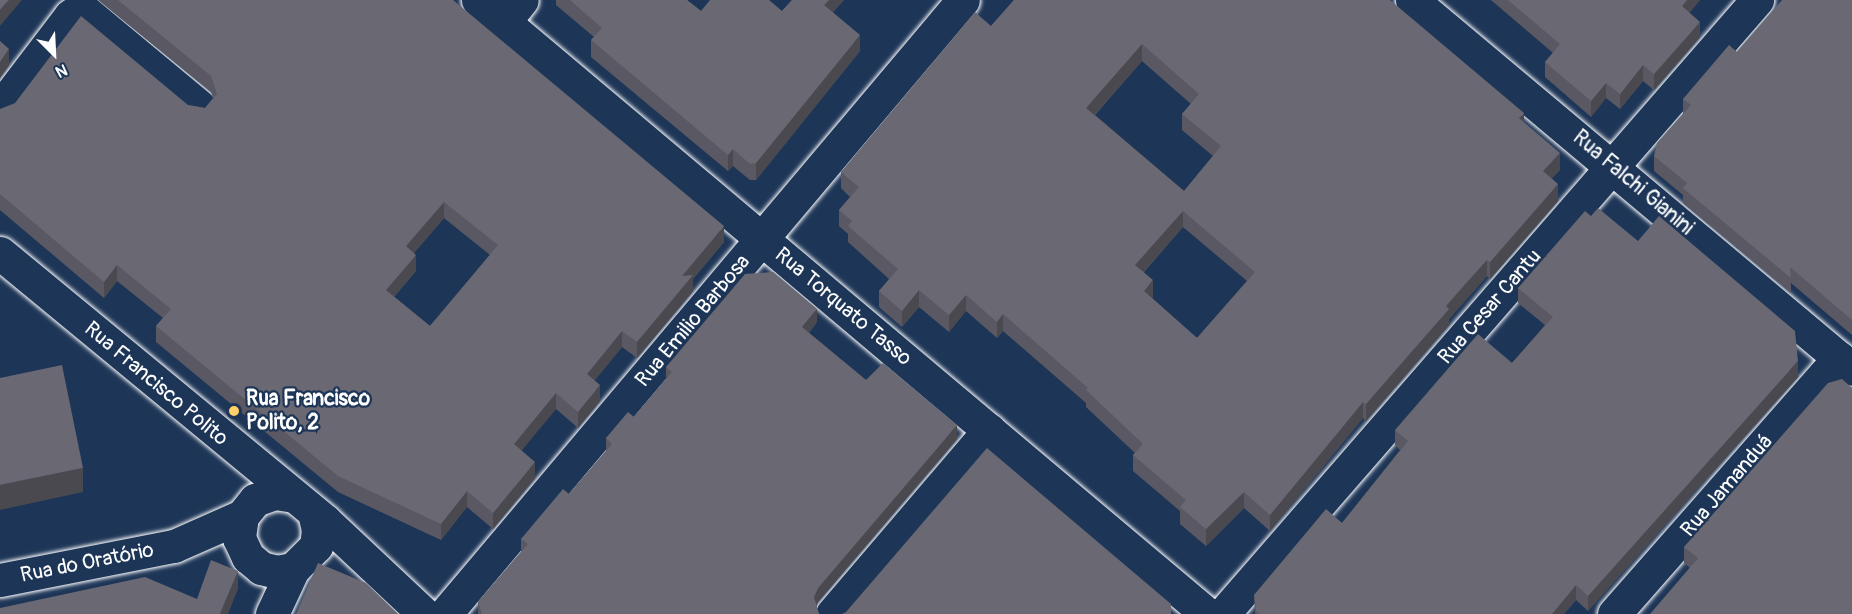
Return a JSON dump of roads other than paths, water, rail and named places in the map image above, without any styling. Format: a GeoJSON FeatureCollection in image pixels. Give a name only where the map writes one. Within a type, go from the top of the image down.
{"type":"FeatureCollection","features":[{"type":"Feature","properties":{"kind":"street","name":"Rua Torquato Tasso"},"geometry":{"type":"LineString","coordinates":[[478,0],[513,11],[763,239],[1208,614]]}},
{"type":"Feature","properties":{"kind":"street","name":"Rua Emilio Barbosa"},"geometry":{"type":"LineString","coordinates":[[445,614],[963,0]]}},
{"type":"Feature","properties":{"kind":"street","name":"Rua Falchi Gianini"},"geometry":{"type":"LineString","coordinates":[[1412,0],[1612,165],[1846,364]]}},
{"type":"Feature","properties":{"kind":"street","name":"Rua Cesar Cantu"},"geometry":{"type":"LineString","coordinates":[[1223,614],[1756,0]]}},
{"type":"Feature","properties":{"kind":"street"},"geometry":{"type":"LineString","coordinates":[[0,108],[70,16],[81,8],[199,106]]}},
{"type":"Feature","properties":{"kind":"street","name":"Rua Francisco Polito"},"geometry":{"type":"LineString","coordinates":[[0,254],[304,504]]}},
{"type":"Feature","properties":{"kind":"street","name":"Rua Jamanduá"},"geometry":{"type":"LineString","coordinates":[[1614,614],[1846,364]]}},
{"type":"Feature","properties":{"kind":"street"},"geometry":{"type":"LineString","coordinates":[[832,614],[989,430]]}},
{"type":"Feature","properties":{"kind":"street"},"geometry":{"type":"LineString","coordinates":[[262,614],[254,562],[239,537],[242,516],[255,500],[275,493],[304,504],[424,614]]}},
{"type":"Feature","properties":{"kind":"street"},"geometry":{"type":"LineString","coordinates":[[272,614],[293,569],[316,546],[304,504]]}},
{"type":"Feature","properties":{"kind":"street","name":"Rua do Oratório"},"geometry":{"type":"LineString","coordinates":[[0,580],[174,546],[242,516]]}},
{"type":"Feature","properties":{"kind":"street","name":"Rua do Oratório"},"geometry":{"type":"LineString","coordinates":[[174,546],[254,562]]}},
{"type":"Feature","properties":{"kind":"street"},"geometry":{"type":"LineString","coordinates":[[254,562],[277,572],[293,569]]}},
{"type":"Feature","properties":{"kind":"place","name":"Rua Francisco Polito, 2"},"geometry":{"type":"Point","coordinates":[234,411]}}]}
